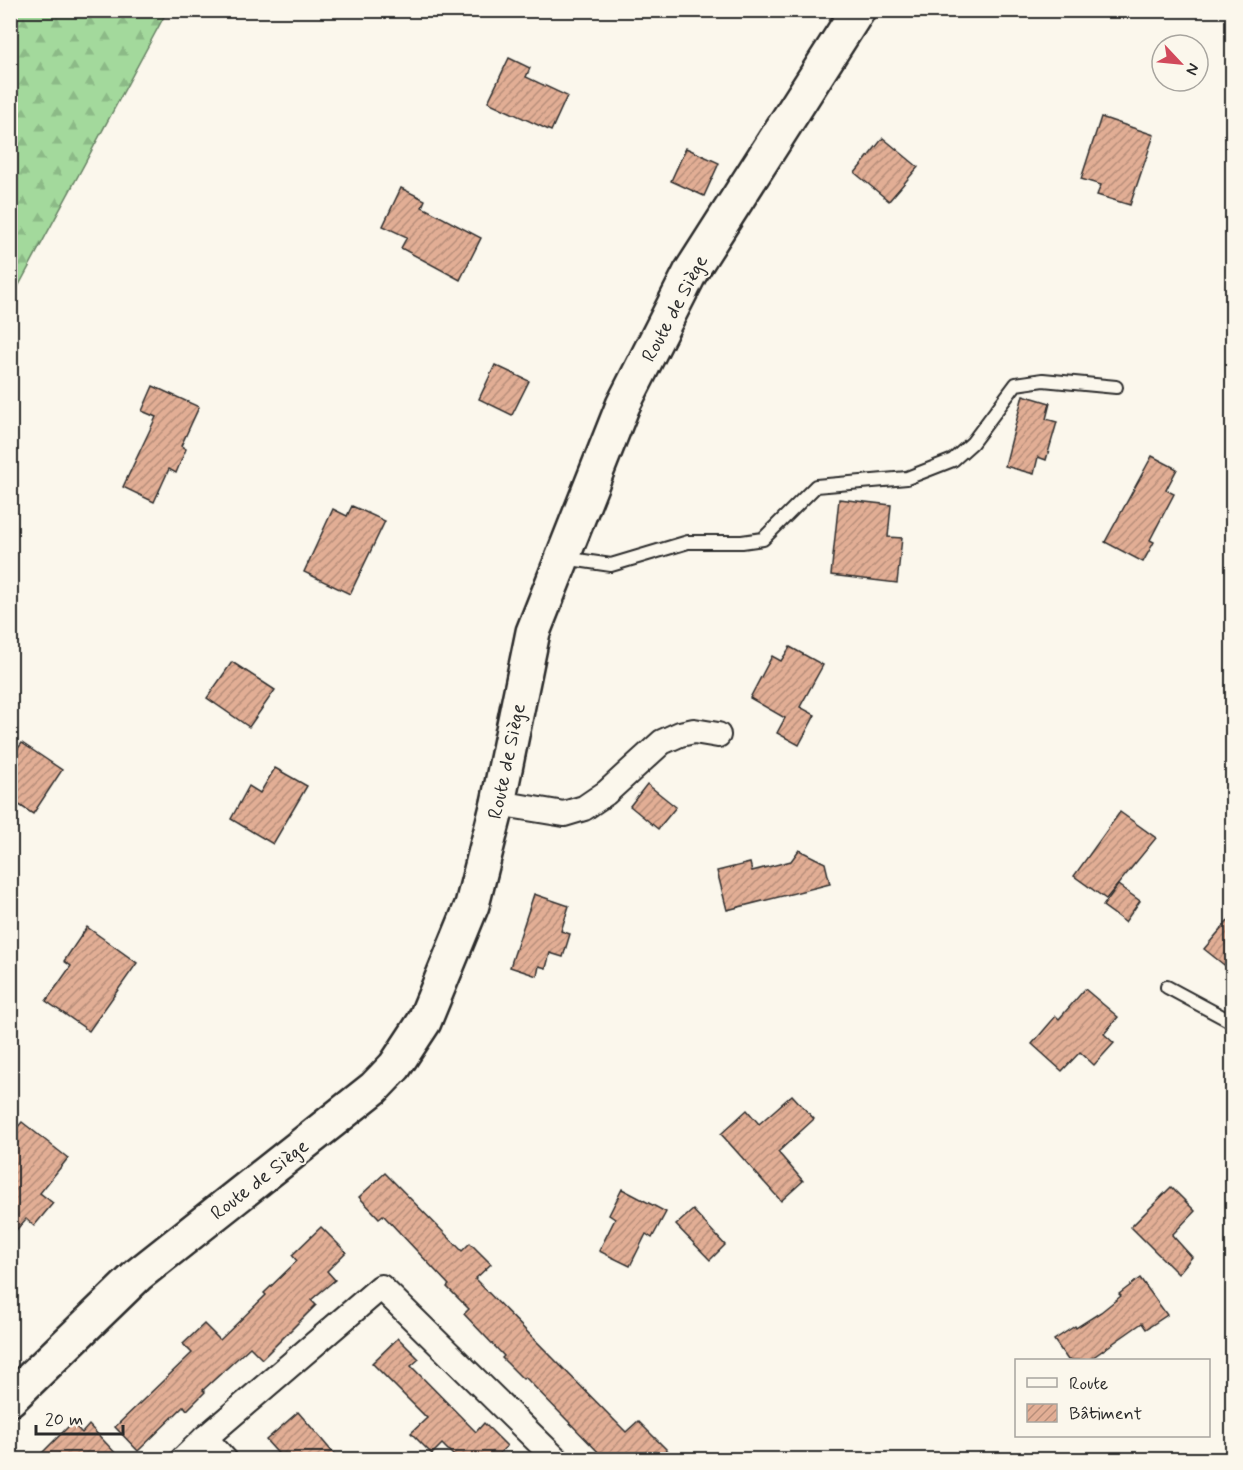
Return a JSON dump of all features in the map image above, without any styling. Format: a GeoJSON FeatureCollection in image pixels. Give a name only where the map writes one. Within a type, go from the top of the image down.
{"type":"FeatureCollection","features":[{"type":"Feature","properties":{"kind":"street","name":"Route de Siège"},"geometry":{"type":"LineString","coordinates":[[10,1399],[139,1274],[374,1088],[395,1066],[424,1022],[472,905],[498,803],[533,633],[623,405],[690,273],[858,10]]}},
{"type":"Feature","properties":{"kind":"street"},"geometry":{"type":"LineString","coordinates":[[498,803],[564,814],[584,808],[606,793],[662,742],[694,731],[718,735]]}},
{"type":"Feature","properties":{"kind":"street"},"geometry":{"type":"LineString","coordinates":[[182,1460],[381,1287],[557,1460]]}},
{"type":"Feature","properties":{"kind":"street"},"geometry":{"type":"LineString","coordinates":[[206,1438],[225,1460]]}},
{"type":"Feature","properties":{"kind":"lane"},"geometry":{"type":"LineString","coordinates":[[562,558],[611,565],[688,542],[742,542],[763,539],[816,486],[907,478],[953,460],[972,443],[1016,384],[1043,380],[1116,387]]}},
{"type":"Feature","properties":{"kind":"lane"},"geometry":{"type":"LineString","coordinates":[[1167,987],[1233,1022]]}},
{"type":"Feature","properties":{"kind":"green space"},"geometry":{"type":"Polygon","coordinates":[[[10,11],[167,11],[11,300],[10,11]]]}},
{"type":"Feature","properties":{"kind":"building"},"geometry":{"type":"Polygon","coordinates":[[[509,58],[530,68],[526,77],[567,96],[551,131],[488,102],[509,58]]]}},
{"type":"Feature","properties":{"kind":"building"},"geometry":{"type":"Polygon","coordinates":[[[1101,117],[1154,135],[1130,205],[1097,195],[1101,185],[1081,179],[1101,117]]]}},
{"type":"Feature","properties":{"kind":"building"},"geometry":{"type":"Polygon","coordinates":[[[883,138],[918,167],[889,201],[855,173],[883,138]]]}},
{"type":"Feature","properties":{"kind":"building"},"geometry":{"type":"Polygon","coordinates":[[[686,148],[719,163],[704,196],[671,181],[686,148]]]}},
{"type":"Feature","properties":{"kind":"building"},"geometry":{"type":"Polygon","coordinates":[[[401,188],[425,200],[422,207],[481,238],[460,280],[401,248],[407,237],[383,226],[401,188]]]}},
{"type":"Feature","properties":{"kind":"building"},"geometry":{"type":"Polygon","coordinates":[[[495,365],[529,381],[512,415],[479,399],[495,365]]]}},
{"type":"Feature","properties":{"kind":"building"},"geometry":{"type":"Polygon","coordinates":[[[153,386],[199,407],[181,446],[186,449],[176,473],[169,469],[154,502],[123,487],[156,417],[142,411],[153,386]]]}},
{"type":"Feature","properties":{"kind":"building"},"geometry":{"type":"Polygon","coordinates":[[[1023,395],[1050,403],[1046,419],[1057,422],[1046,460],[1038,457],[1034,474],[1005,466],[1023,395]]]}},
{"type":"Feature","properties":{"kind":"building"},"geometry":{"type":"Polygon","coordinates":[[[1152,456],[1177,469],[1166,490],[1174,494],[1150,540],[1154,542],[1143,562],[1105,542],[1152,456]]]}},
{"type":"Feature","properties":{"kind":"building"},"geometry":{"type":"Polygon","coordinates":[[[839,499],[891,505],[888,537],[902,538],[897,583],[831,575],[839,499]]]}},
{"type":"Feature","properties":{"kind":"building"},"geometry":{"type":"Polygon","coordinates":[[[352,506],[385,521],[350,594],[304,572],[333,509],[347,516],[352,506]]]}},
{"type":"Feature","properties":{"kind":"building"},"geometry":{"type":"Polygon","coordinates":[[[790,647],[823,665],[800,707],[815,715],[799,745],[777,733],[785,718],[750,698],[772,656],[781,661],[790,647]]]}},
{"type":"Feature","properties":{"kind":"building"},"geometry":{"type":"Polygon","coordinates":[[[232,662],[275,690],[249,727],[207,698],[232,662]]]}},
{"type":"Feature","properties":{"kind":"building"},"geometry":{"type":"Polygon","coordinates":[[[22,743],[62,770],[33,814],[10,799],[10,759],[22,743]]]}},
{"type":"Feature","properties":{"kind":"building"},"geometry":{"type":"Polygon","coordinates":[[[275,768],[307,786],[273,844],[231,819],[249,786],[260,793],[275,768]]]}},
{"type":"Feature","properties":{"kind":"building"},"geometry":{"type":"Polygon","coordinates":[[[647,784],[676,807],[658,829],[630,806],[647,784]]]}},
{"type":"Feature","properties":{"kind":"building"},"geometry":{"type":"Polygon","coordinates":[[[1120,812],[1156,838],[1106,899],[1074,876],[1120,812]]]}},
{"type":"Feature","properties":{"kind":"building"},"geometry":{"type":"Polygon","coordinates":[[[799,850],[825,863],[830,884],[727,910],[717,871],[750,863],[752,871],[791,861],[799,850]]]}},
{"type":"Feature","properties":{"kind":"building"},"geometry":{"type":"Polygon","coordinates":[[[1118,885],[1140,901],[1125,922],[1103,906],[1118,885]]]}},
{"type":"Feature","properties":{"kind":"building"},"geometry":{"type":"Polygon","coordinates":[[[534,894],[569,906],[561,931],[570,934],[563,957],[550,953],[546,968],[539,966],[537,976],[510,967],[534,894]]]}},
{"type":"Feature","properties":{"kind":"building"},"geometry":{"type":"Polygon","coordinates":[[[1233,915],[1233,972],[1204,949],[1233,915]]]}},
{"type":"Feature","properties":{"kind":"building"},"geometry":{"type":"Polygon","coordinates":[[[87,927],[137,963],[89,1031],[46,1001],[71,966],[64,961],[87,927]]]}},
{"type":"Feature","properties":{"kind":"building"},"geometry":{"type":"Polygon","coordinates":[[[1085,989],[1118,1017],[1104,1034],[1114,1043],[1094,1065],[1080,1052],[1062,1071],[1032,1044],[1056,1016],[1059,1019],[1085,989]]]}},
{"type":"Feature","properties":{"kind":"building"},"geometry":{"type":"Polygon","coordinates":[[[792,1095],[814,1119],[778,1152],[803,1181],[781,1201],[721,1134],[747,1110],[759,1124],[792,1095]]]}},
{"type":"Feature","properties":{"kind":"building"},"geometry":{"type":"Polygon","coordinates":[[[22,1122],[68,1158],[40,1193],[53,1203],[34,1226],[26,1219],[10,1237],[10,1136],[22,1122]]]}},
{"type":"Feature","properties":{"kind":"building"},"geometry":{"type":"Polygon","coordinates":[[[385,1173],[462,1251],[470,1243],[491,1264],[475,1279],[626,1432],[638,1421],[677,1460],[606,1460],[525,1377],[523,1379],[464,1314],[469,1309],[447,1287],[449,1285],[383,1215],[379,1218],[359,1197],[385,1173]]]}},
{"type":"Feature","properties":{"kind":"building"},"geometry":{"type":"Polygon","coordinates":[[[1171,1187],[1195,1211],[1172,1235],[1192,1257],[1178,1274],[1131,1227],[1171,1187]]]}},
{"type":"Feature","properties":{"kind":"building"},"geometry":{"type":"Polygon","coordinates":[[[622,1189],[666,1212],[652,1238],[646,1234],[630,1266],[599,1251],[615,1219],[609,1215],[622,1189]]]}},
{"type":"Feature","properties":{"kind":"building"},"geometry":{"type":"Polygon","coordinates":[[[693,1210],[725,1245],[710,1260],[676,1225],[693,1210]]]}},
{"type":"Feature","properties":{"kind":"building"},"geometry":{"type":"Polygon","coordinates":[[[321,1227],[346,1252],[327,1271],[335,1280],[311,1300],[316,1305],[262,1359],[250,1347],[203,1390],[205,1392],[187,1410],[184,1406],[138,1451],[115,1427],[192,1353],[183,1344],[204,1324],[220,1340],[297,1261],[292,1255],[321,1227]]]}},
{"type":"Feature","properties":{"kind":"building"},"geometry":{"type":"Polygon","coordinates":[[[1140,1278],[1167,1315],[1146,1329],[1142,1323],[1090,1359],[1067,1359],[1054,1340],[1101,1312],[1121,1296],[1119,1294],[1140,1278]]]}},
{"type":"Feature","properties":{"kind":"building"},"geometry":{"type":"Polygon","coordinates":[[[398,1338],[419,1359],[411,1366],[476,1432],[484,1423],[507,1446],[492,1460],[458,1460],[442,1444],[432,1454],[411,1433],[427,1418],[372,1363],[398,1338]]]}},
{"type":"Feature","properties":{"kind":"building"},"geometry":{"type":"Polygon","coordinates":[[[298,1412],[339,1460],[284,1460],[266,1440],[298,1412]]]}},
{"type":"Feature","properties":{"kind":"building"},"geometry":{"type":"Polygon","coordinates":[[[72,1423],[82,1433],[89,1425],[122,1460],[35,1460],[72,1423]]]}}]}
